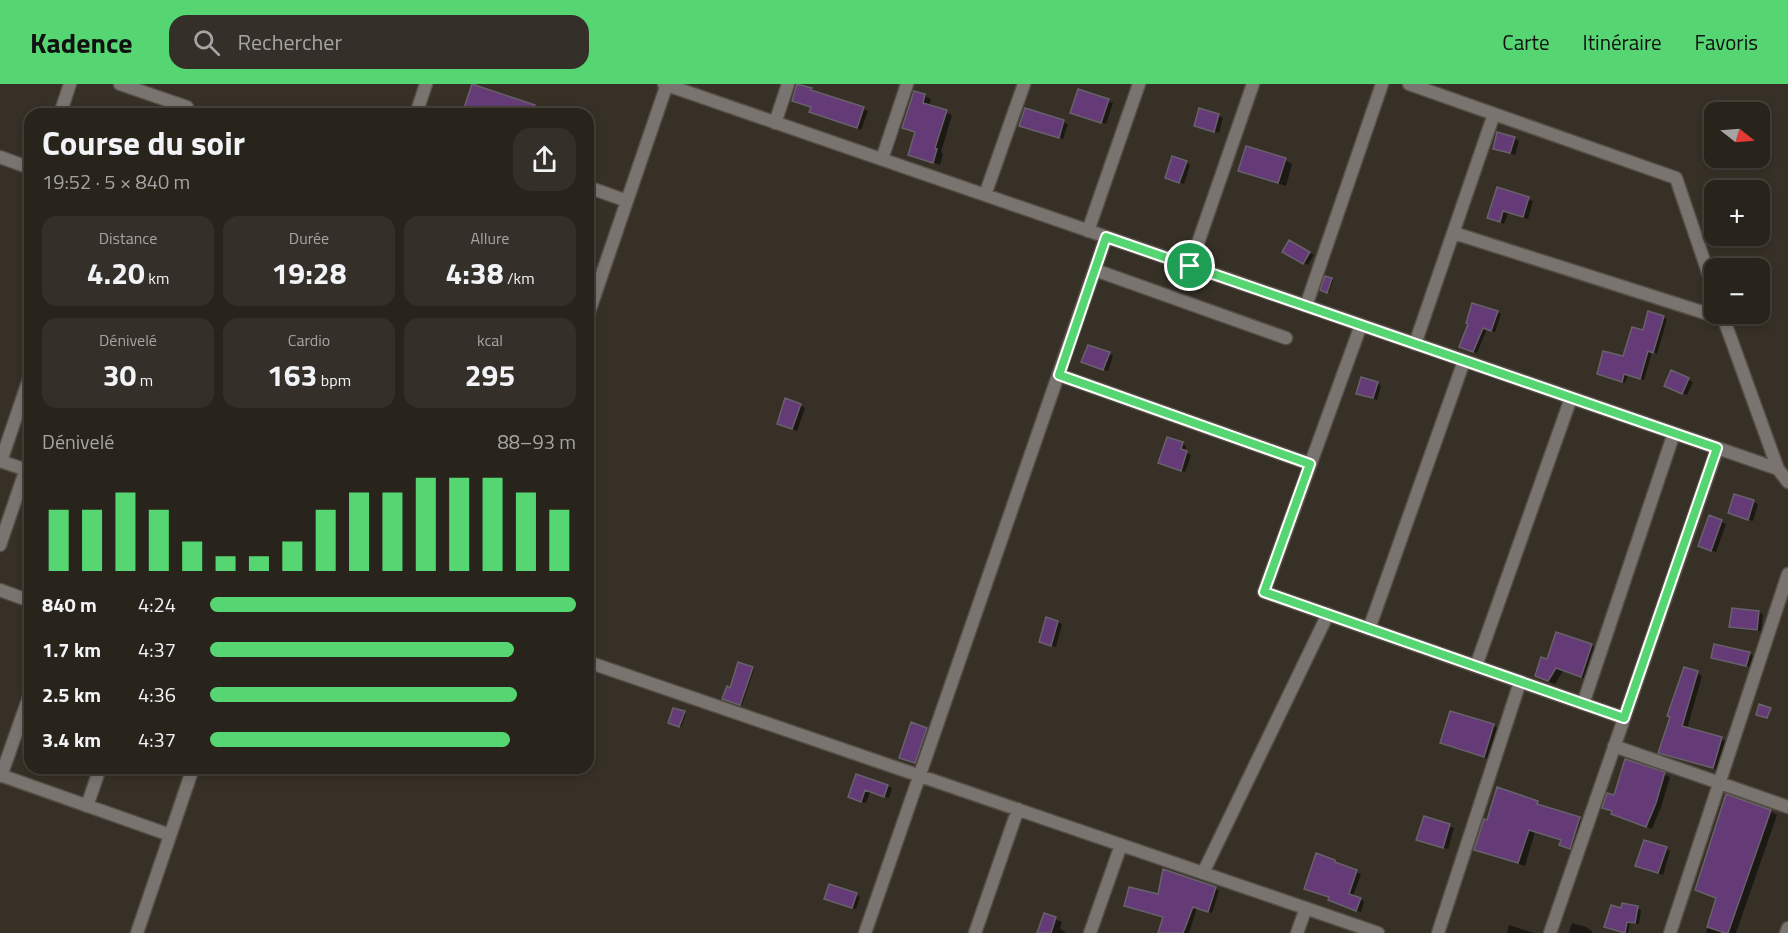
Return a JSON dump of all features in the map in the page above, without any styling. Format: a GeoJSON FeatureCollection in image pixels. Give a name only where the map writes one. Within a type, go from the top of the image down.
{"type":"FeatureCollection","features":[{"type":"Feature","properties":{"kind":"street"},"geometry":{"type":"LineString","coordinates":[[62,108],[70,84]]}},
{"type":"Feature","properties":{"kind":"street"},"geometry":{"type":"LineString","coordinates":[[120,84],[187,107]]}},
{"type":"Feature","properties":{"kind":"street"},"geometry":{"type":"LineString","coordinates":[[418,108],[426,84]]}},
{"type":"Feature","properties":{"kind":"street"},"geometry":{"type":"LineString","coordinates":[[594,297],[666,84],[1778,469]]}},
{"type":"Feature","properties":{"kind":"street"},"geometry":{"type":"LineString","coordinates":[[775,123],[788,84]]}},
{"type":"Feature","properties":{"kind":"street"},"geometry":{"type":"LineString","coordinates":[[882,159],[907,84]]}},
{"type":"Feature","properties":{"kind":"street"},"geometry":{"type":"LineString","coordinates":[[986,195],[1024,84]]}},
{"type":"Feature","properties":{"kind":"street"},"geometry":{"type":"LineString","coordinates":[[1088,231],[1139,84]]}},
{"type":"Feature","properties":{"kind":"street"},"geometry":{"type":"LineString","coordinates":[[1190,266],[1253,84]]}},
{"type":"Feature","properties":{"kind":"street"},"geometry":{"type":"LineString","coordinates":[[1306,306],[1382,84]]}},
{"type":"Feature","properties":{"kind":"street"},"geometry":{"type":"LineString","coordinates":[[1409,84],[1676,178],[1704,261]]}},
{"type":"Feature","properties":{"kind":"street"},"geometry":{"type":"LineString","coordinates":[[1415,344],[1494,114]]}},
{"type":"Feature","properties":{"kind":"street"},"geometry":{"type":"LineString","coordinates":[[0,157],[24,166]]}},
{"type":"Feature","properties":{"kind":"street"},"geometry":{"type":"LineString","coordinates":[[594,189],[627,201]]}},
{"type":"Feature","properties":{"kind":"street"},"geometry":{"type":"LineString","coordinates":[[1454,233],[1704,310]]}},
{"type":"Feature","properties":{"kind":"street"},"geometry":{"type":"LineString","coordinates":[[865,933],[1106,237]]}},
{"type":"Feature","properties":{"kind":"street"},"geometry":{"type":"LineString","coordinates":[[1095,270],[1286,338]]}},
{"type":"Feature","properties":{"kind":"street"},"geometry":{"type":"LineString","coordinates":[[1726,324],[1778,469],[1788,482]]}},
{"type":"Feature","properties":{"kind":"street"},"geometry":{"type":"LineString","coordinates":[[1361,325],[1264,592],[1624,718]]}},
{"type":"Feature","properties":{"kind":"street"},"geometry":{"type":"LineString","coordinates":[[1369,629],[1464,361]]}},
{"type":"Feature","properties":{"kind":"street"},"geometry":{"type":"LineString","coordinates":[[1059,375],[1310,464]]}},
{"type":"Feature","properties":{"kind":"street"},"geometry":{"type":"LineString","coordinates":[[24,393],[0,461],[24,469]]}},
{"type":"Feature","properties":{"kind":"street"},"geometry":{"type":"LineString","coordinates":[[1476,666],[1571,398]]}},
{"type":"Feature","properties":{"kind":"street"},"geometry":{"type":"LineString","coordinates":[[1583,704],[1674,433]]}},
{"type":"Feature","properties":{"kind":"street"},"geometry":{"type":"LineString","coordinates":[[1550,933],[1717,448]]}},
{"type":"Feature","properties":{"kind":"street"},"geometry":{"type":"LineString","coordinates":[[0,545],[24,481]]}},
{"type":"Feature","properties":{"kind":"street"},"geometry":{"type":"LineString","coordinates":[[1670,933],[1788,574]]}},
{"type":"Feature","properties":{"kind":"street"},"geometry":{"type":"LineString","coordinates":[[0,590],[24,599]]}},
{"type":"Feature","properties":{"kind":"street"},"geometry":{"type":"LineString","coordinates":[[1203,873],[1328,614]]}},
{"type":"Feature","properties":{"kind":"street"},"geometry":{"type":"LineString","coordinates":[[594,664],[1378,933]]}},
{"type":"Feature","properties":{"kind":"street"},"geometry":{"type":"LineString","coordinates":[[1438,933],[1520,682]]}},
{"type":"Feature","properties":{"kind":"street"},"geometry":{"type":"LineString","coordinates":[[24,711],[1,775],[170,835]]}},
{"type":"Feature","properties":{"kind":"street"},"geometry":{"type":"LineString","coordinates":[[1614,746],[1788,807]]}},
{"type":"Feature","properties":{"kind":"street"},"geometry":{"type":"LineString","coordinates":[[87,806],[98,774]]}},
{"type":"Feature","properties":{"kind":"street"},"geometry":{"type":"LineString","coordinates":[[137,933],[191,774]]}},
{"type":"Feature","properties":{"kind":"street"},"geometry":{"type":"LineString","coordinates":[[975,933],[1017,809]]}},
{"type":"Feature","properties":{"kind":"street"},"geometry":{"type":"LineString","coordinates":[[1090,933],[1121,845]]}},
{"type":"Feature","properties":{"kind":"street"},"geometry":{"type":"LineString","coordinates":[[1298,933],[1306,908]]}},
{"type":"Feature","properties":{"kind":"street"},"geometry":{"type":"LineString","coordinates":[[1786,933],[1788,928]]}},
{"type":"Feature","properties":{"kind":"building"},"geometry":{"type":"Polygon","coordinates":[[[472,84],[535,105],[534,108],[464,108],[472,84]]]}},
{"type":"Feature","properties":{"kind":"building"},"geometry":{"type":"Polygon","coordinates":[[[797,84],[864,107],[857,128],[809,112],[811,107],[792,101],[797,84]]]}},
{"type":"Feature","properties":{"kind":"building"},"geometry":{"type":"Polygon","coordinates":[[[1078,89],[1109,99],[1101,123],[1070,113],[1078,89]]]}},
{"type":"Feature","properties":{"kind":"building"},"geometry":{"type":"Polygon","coordinates":[[[914,91],[925,94],[923,103],[947,110],[935,148],[937,149],[933,163],[908,155],[915,132],[902,128],[914,91]]]}},
{"type":"Feature","properties":{"kind":"building"},"geometry":{"type":"Polygon","coordinates":[[[1025,108],[1064,120],[1059,138],[1019,126],[1025,108]]]}},
{"type":"Feature","properties":{"kind":"building"},"geometry":{"type":"Polygon","coordinates":[[[1199,108],[1219,114],[1214,132],[1194,126],[1199,108]]]}},
{"type":"Feature","properties":{"kind":"building"},"geometry":{"type":"Polygon","coordinates":[[[1497,132],[1515,137],[1510,153],[1493,149],[1497,132]]]}},
{"type":"Feature","properties":{"kind":"building"},"geometry":{"type":"Polygon","coordinates":[[[1246,146],[1286,158],[1278,183],[1238,171],[1246,146]]]}},
{"type":"Feature","properties":{"kind":"building"},"geometry":{"type":"Polygon","coordinates":[[[1172,156],[1187,161],[1179,183],[1165,178],[1172,156]]]}},
{"type":"Feature","properties":{"kind":"building"},"geometry":{"type":"Polygon","coordinates":[[[1497,187],[1529,197],[1523,217],[1503,211],[1500,222],[1487,218],[1497,187]]]}},
{"type":"Feature","properties":{"kind":"building"},"geometry":{"type":"Polygon","coordinates":[[[1289,240],[1310,252],[1303,264],[1282,252],[1289,240]]]}},
{"type":"Feature","properties":{"kind":"building"},"geometry":{"type":"Polygon","coordinates":[[[1325,276],[1332,278],[1327,293],[1320,290],[1325,276]]]}},
{"type":"Feature","properties":{"kind":"building"},"geometry":{"type":"Polygon","coordinates":[[[1472,303],[1498,311],[1491,331],[1483,328],[1473,352],[1459,347],[1468,324],[1466,323],[1472,303]]]}},
{"type":"Feature","properties":{"kind":"building"},"geometry":{"type":"Polygon","coordinates":[[[1648,311],[1664,316],[1653,353],[1648,351],[1640,379],[1624,374],[1622,382],[1597,374],[1603,351],[1623,356],[1632,327],[1643,330],[1648,311]]]}},
{"type":"Feature","properties":{"kind":"building"},"geometry":{"type":"Polygon","coordinates":[[[1088,345],[1110,352],[1103,370],[1081,362],[1088,345]]]}},
{"type":"Feature","properties":{"kind":"building"},"geometry":{"type":"Polygon","coordinates":[[[1671,370],[1689,378],[1682,394],[1664,386],[1671,370]]]}},
{"type":"Feature","properties":{"kind":"building"},"geometry":{"type":"Polygon","coordinates":[[[1361,377],[1378,382],[1373,398],[1356,394],[1361,377]]]}},
{"type":"Feature","properties":{"kind":"building"},"geometry":{"type":"Polygon","coordinates":[[[785,398],[801,404],[792,429],[777,424],[785,398]]]}},
{"type":"Feature","properties":{"kind":"building"},"geometry":{"type":"Polygon","coordinates":[[[1167,437],[1183,442],[1181,449],[1187,451],[1181,471],[1158,463],[1167,437]]]}},
{"type":"Feature","properties":{"kind":"building"},"geometry":{"type":"Polygon","coordinates":[[[1734,494],[1754,500],[1748,520],[1728,513],[1734,494]]]}},
{"type":"Feature","properties":{"kind":"building"},"geometry":{"type":"Polygon","coordinates":[[[1709,515],[1722,520],[1711,551],[1698,546],[1709,515]]]}},
{"type":"Feature","properties":{"kind":"building"},"geometry":{"type":"Polygon","coordinates":[[[1732,608],[1759,611],[1757,630],[1729,627],[1732,608]]]}},
{"type":"Feature","properties":{"kind":"building"},"geometry":{"type":"Polygon","coordinates":[[[1046,617],[1058,621],[1051,646],[1039,642],[1046,617]]]}},
{"type":"Feature","properties":{"kind":"building"},"geometry":{"type":"Polygon","coordinates":[[[1556,632],[1592,644],[1581,677],[1556,668],[1548,681],[1535,676],[1541,657],[1547,659],[1556,632]]]}},
{"type":"Feature","properties":{"kind":"building"},"geometry":{"type":"Polygon","coordinates":[[[1714,644],[1750,652],[1746,666],[1711,658],[1714,644]]]}},
{"type":"Feature","properties":{"kind":"building"},"geometry":{"type":"Polygon","coordinates":[[[738,662],[753,667],[740,705],[722,699],[727,686],[730,688],[738,662]]]}},
{"type":"Feature","properties":{"kind":"building"},"geometry":{"type":"Polygon","coordinates":[[[1684,667],[1698,671],[1682,726],[1722,737],[1713,768],[1658,753],[1670,717],[1667,716],[1684,667]]]}},
{"type":"Feature","properties":{"kind":"building"},"geometry":{"type":"Polygon","coordinates":[[[1759,704],[1771,708],[1767,718],[1756,715],[1759,704]]]}},
{"type":"Feature","properties":{"kind":"building"},"geometry":{"type":"Polygon","coordinates":[[[673,708],[685,711],[679,727],[668,723],[673,708]]]}},
{"type":"Feature","properties":{"kind":"building"},"geometry":{"type":"Polygon","coordinates":[[[1450,711],[1494,724],[1484,757],[1440,743],[1450,711]]]}},
{"type":"Feature","properties":{"kind":"building"},"geometry":{"type":"Polygon","coordinates":[[[911,722],[927,728],[915,763],[899,758],[911,722]]]}},
{"type":"Feature","properties":{"kind":"building"},"geometry":{"type":"Polygon","coordinates":[[[1625,759],[1665,772],[1646,827],[1611,814],[1612,811],[1602,808],[1607,793],[1614,795],[1625,759]]]}},
{"type":"Feature","properties":{"kind":"building"},"geometry":{"type":"Polygon","coordinates":[[[856,774],[888,785],[884,797],[865,790],[861,802],[848,797],[856,774]]]}},
{"type":"Feature","properties":{"kind":"building"},"geometry":{"type":"Polygon","coordinates":[[[1497,787],[1538,801],[1537,804],[1580,817],[1570,849],[1559,845],[1561,840],[1529,830],[1518,863],[1474,850],[1484,819],[1487,820],[1497,787]]]}},
{"type":"Feature","properties":{"kind":"building"},"geometry":{"type":"Polygon","coordinates":[[[1726,794],[1771,810],[1728,933],[1707,927],[1716,898],[1695,890],[1726,794]]]}},
{"type":"Feature","properties":{"kind":"building"},"geometry":{"type":"Polygon","coordinates":[[[1424,816],[1450,824],[1443,848],[1416,840],[1424,816]]]}},
{"type":"Feature","properties":{"kind":"building"},"geometry":{"type":"Polygon","coordinates":[[[1644,840],[1667,847],[1658,873],[1635,866],[1644,840]]]}},
{"type":"Feature","properties":{"kind":"building"},"geometry":{"type":"Polygon","coordinates":[[[1316,853],[1357,870],[1349,894],[1361,898],[1356,911],[1328,900],[1329,897],[1304,889],[1316,853]]]}},
{"type":"Feature","properties":{"kind":"building"},"geometry":{"type":"Polygon","coordinates":[[[1163,869],[1216,887],[1208,912],[1193,907],[1183,933],[1158,933],[1163,917],[1124,906],[1129,887],[1158,894],[1163,869]]]}},
{"type":"Feature","properties":{"kind":"building"},"geometry":{"type":"Polygon","coordinates":[[[829,884],[857,893],[852,908],[824,899],[829,884]]]}},
{"type":"Feature","properties":{"kind":"building"},"geometry":{"type":"Polygon","coordinates":[[[1622,903],[1638,906],[1635,923],[1627,922],[1625,933],[1604,927],[1611,905],[1621,908],[1622,903]]]}},
{"type":"Feature","properties":{"kind":"building"},"geometry":{"type":"Polygon","coordinates":[[[1044,913],[1056,917],[1051,933],[1037,933],[1044,913]]]}},
{"type":"Feature","properties":{"kind":"route"},"geometry":{"type":"LineString","coordinates":[[1106,237],[1190,266],[1717,448],[1624,718],[1264,592],[1310,464],[1059,375],[1106,237]]}}]}
